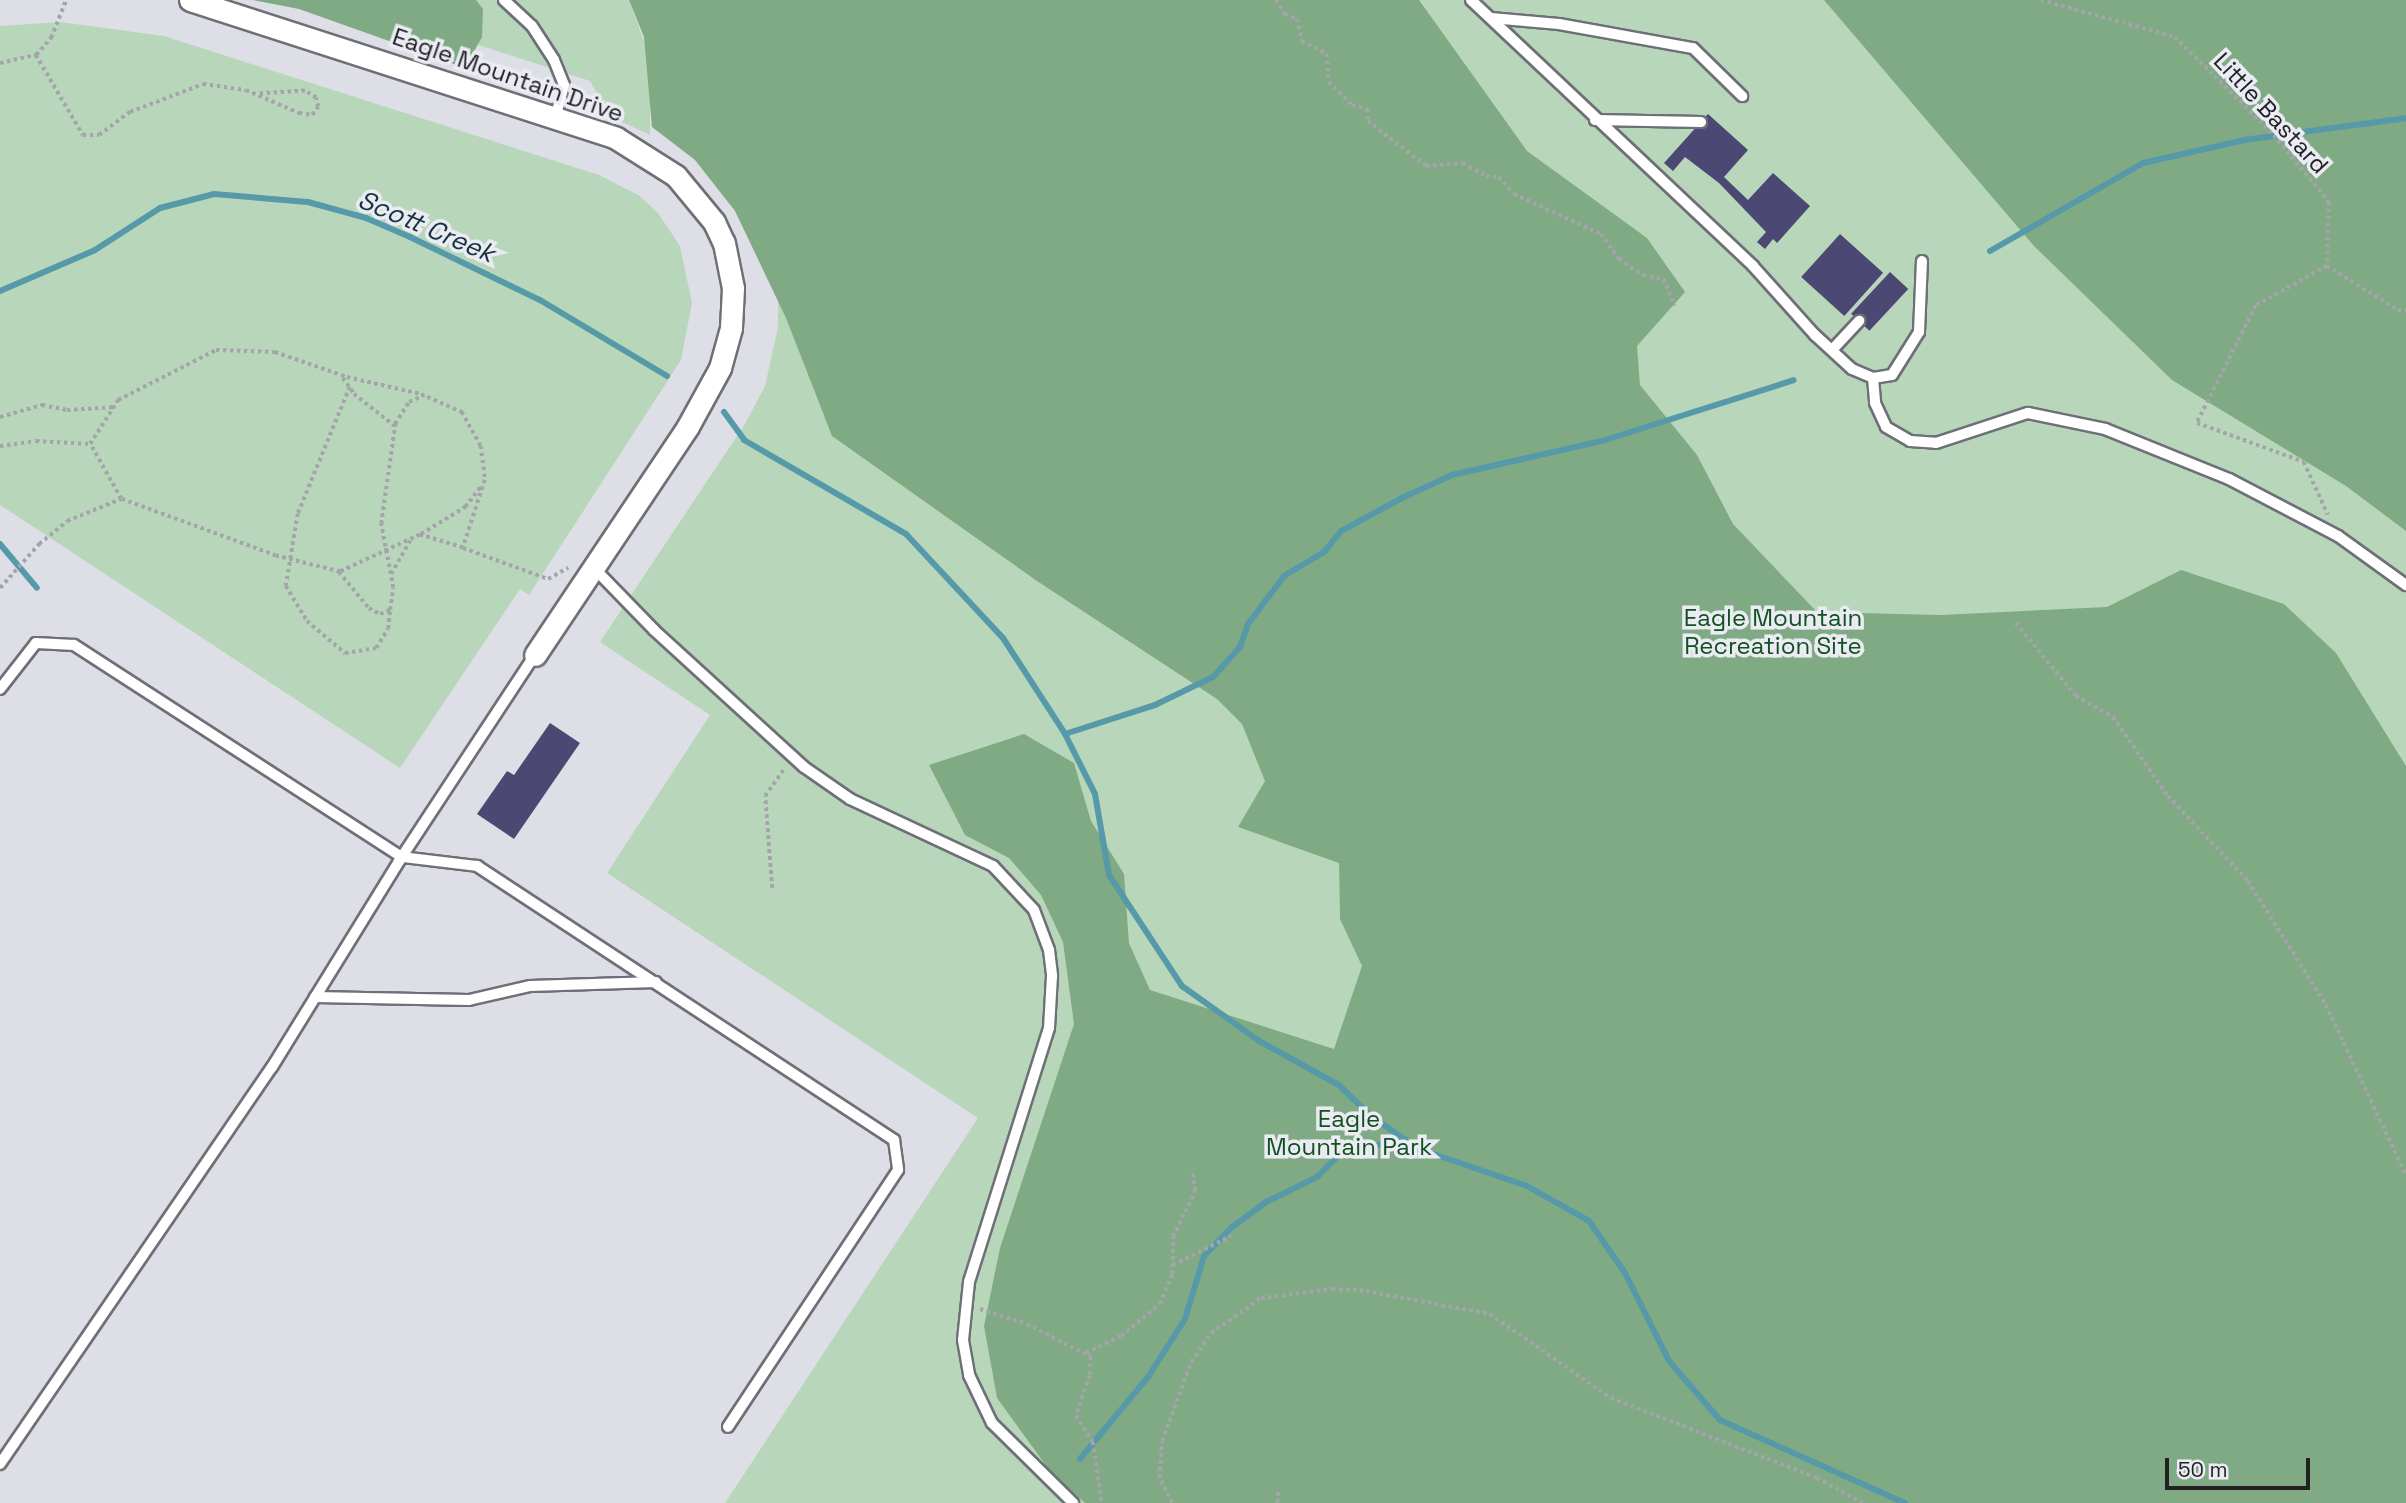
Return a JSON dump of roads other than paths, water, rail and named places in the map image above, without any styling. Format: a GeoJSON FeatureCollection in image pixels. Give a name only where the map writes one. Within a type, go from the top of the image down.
{"type":"FeatureCollection","features":[{"type":"Feature","properties":{"kind":"street","name":"Eagle Mountain Drive"},"geometry":{"type":"LineString","coordinates":[[190,0],[556,115],[635,147],[677,176],[704,205],[719,232],[733,288],[732,328],[713,383],[535,655]]}},
{"type":"Feature","properties":{"kind":"lane"},"geometry":{"type":"LineString","coordinates":[[504,0],[532,26],[554,60],[564,85],[556,115]]}},
{"type":"Feature","properties":{"kind":"lane"},"geometry":{"type":"LineString","coordinates":[[1471,0],[1595,120],[1753,266],[1852,369],[1873,378],[1892,375],[1919,332],[1922,261]]}},
{"type":"Feature","properties":{"kind":"lane"},"geometry":{"type":"LineString","coordinates":[[1490,18],[1559,24],[1693,48],[1742,96]]}},
{"type":"Feature","properties":{"kind":"lane"},"geometry":{"type":"LineString","coordinates":[[1595,120],[1701,122]]}},
{"type":"Feature","properties":{"kind":"lane"},"geometry":{"type":"LineString","coordinates":[[1832,350],[1859,321]]}},
{"type":"Feature","properties":{"kind":"lane"},"geometry":{"type":"LineString","coordinates":[[1873,378],[1875,403],[1886,427],[1910,441],[1936,443],[2028,413],[2105,429],[2229,479],[2338,536],[2406,585]]}},
{"type":"Feature","properties":{"kind":"lane"},"geometry":{"type":"LineString","coordinates":[[594,568],[654,630],[792,757],[850,799],[993,866],[1034,910],[1049,950],[1053,1003],[1049,1028],[979,1247],[965,1306],[966,1361],[982,1408],[992,1423],[1073,1503]]}},
{"type":"Feature","properties":{"kind":"lane"},"geometry":{"type":"LineString","coordinates":[[0,689],[36,643],[74,645],[402,857],[477,866],[894,1140],[898,1170],[728,1427]]}},
{"type":"Feature","properties":{"kind":"lane"},"geometry":{"type":"LineString","coordinates":[[0,1464],[157,1239],[535,655]]}},
{"type":"Feature","properties":{"kind":"lane"},"geometry":{"type":"LineString","coordinates":[[315,997],[468,1000],[530,986],[656,982]]}},
{"type":"Feature","properties":{"kind":"waterway"},"geometry":{"type":"LineString","coordinates":[[1990,251],[2143,163],[2244,140],[2406,118]]}},
{"type":"Feature","properties":{"kind":"waterway","name":"Scott Creek"},"geometry":{"type":"LineString","coordinates":[[0,291],[95,250],[160,208],[214,194],[308,202],[366,218],[540,300],[667,376]]}},
{"type":"Feature","properties":{"kind":"waterway"},"geometry":{"type":"LineString","coordinates":[[1065,734],[1155,705],[1213,677],[1240,647],[1248,624],[1284,576],[1324,552],[1341,531],[1404,497],[1452,475],[1602,441],[1794,380]]}},
{"type":"Feature","properties":{"kind":"waterway"},"geometry":{"type":"LineString","coordinates":[[724,412],[744,440],[906,534],[1003,638],[1065,734],[1095,794],[1109,875],[1182,986],[1259,1041],[1339,1085],[1371,1116],[1419,1149],[1527,1186],[1589,1221],[1625,1273],[1669,1361],[1720,1420],[1905,1503]]}},
{"type":"Feature","properties":{"kind":"waterway"},"geometry":{"type":"LineString","coordinates":[[0,544],[37,588]]}},
{"type":"Feature","properties":{"kind":"waterway"},"geometry":{"type":"LineString","coordinates":[[1080,1459],[1148,1377],[1185,1319],[1204,1256],[1231,1228],[1266,1202],[1317,1177],[1340,1154],[1404,1139]]}},
{"type":"Feature","properties":{"kind":"park label","name":"Eagle Mountain Recreation Site"},"geometry":{"type":"Point","coordinates":[1773,632]}},
{"type":"Feature","properties":{"kind":"park label","name":"Eagle Mountain Park"},"geometry":{"type":"Point","coordinates":[1349,1133]}}]}
